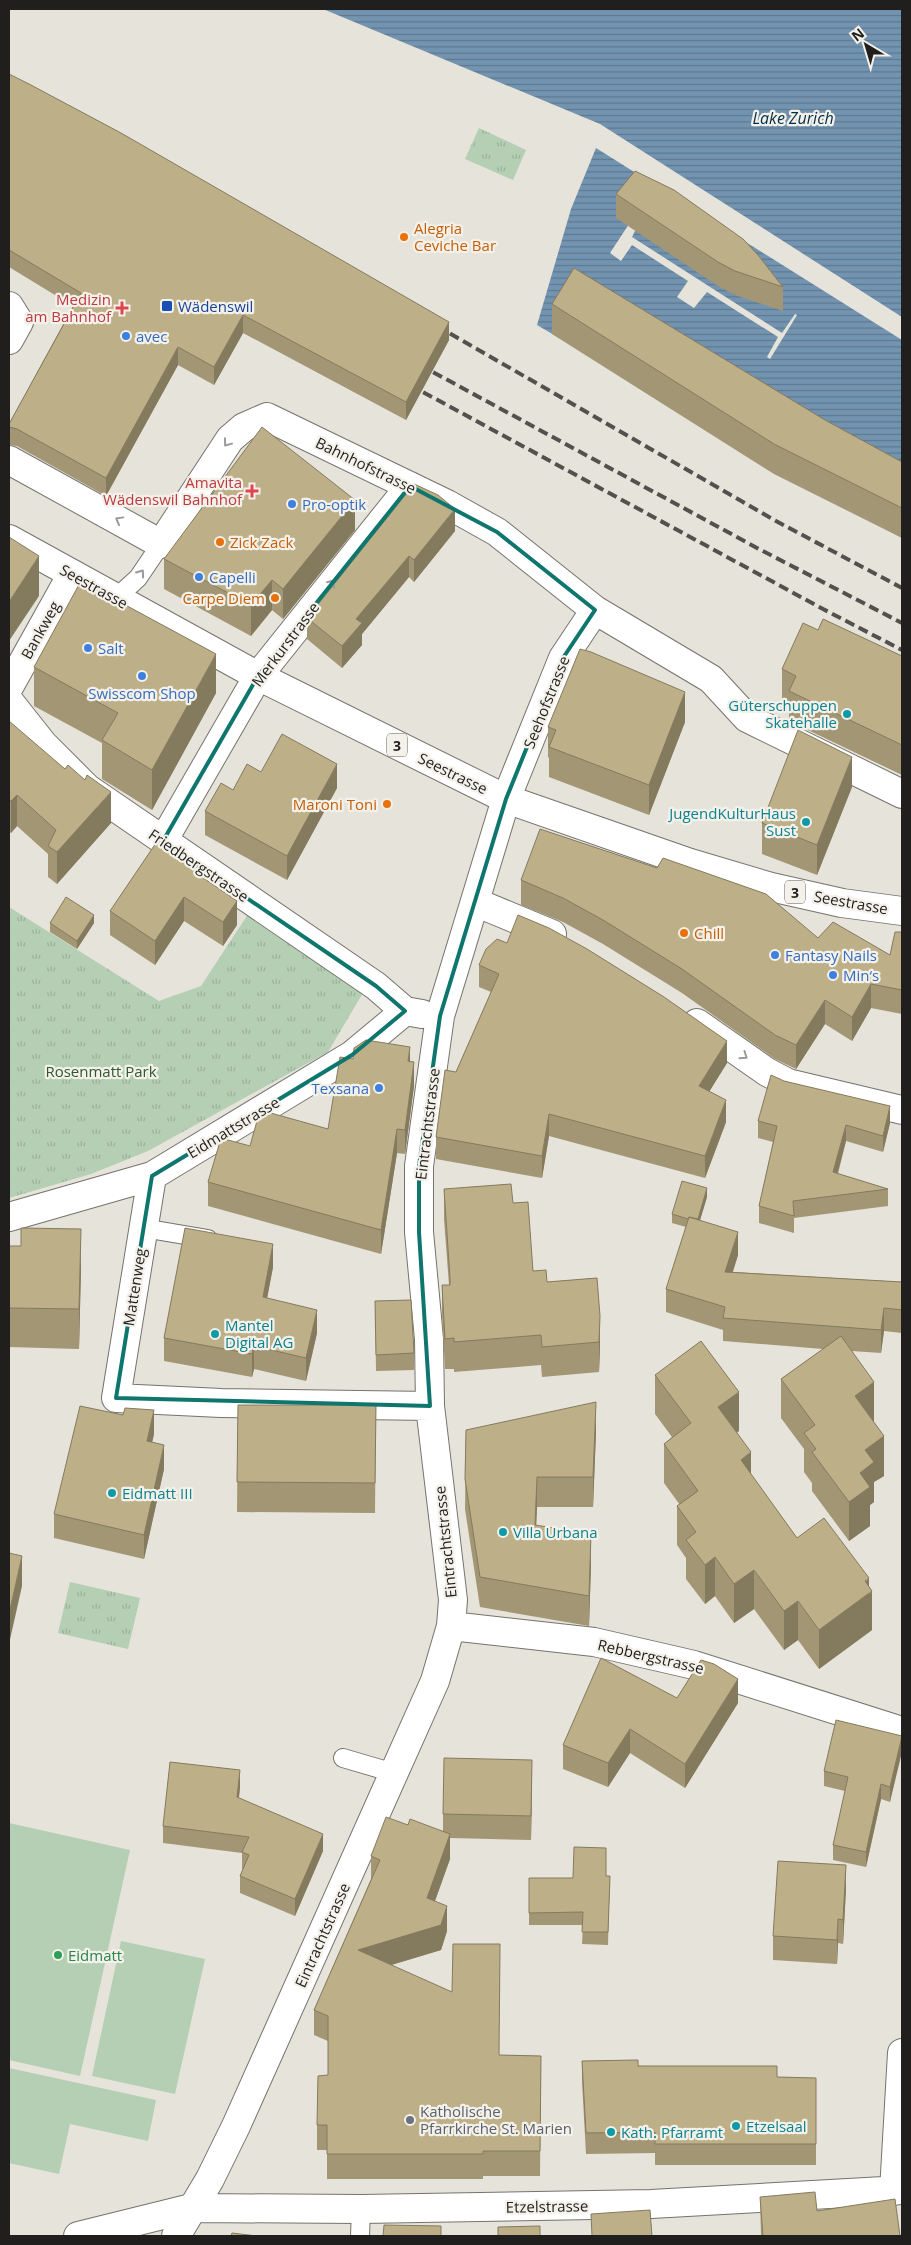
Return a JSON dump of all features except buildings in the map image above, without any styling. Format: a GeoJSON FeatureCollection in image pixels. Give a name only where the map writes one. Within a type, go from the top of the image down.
{"type":"FeatureCollection","features":[{"type":"Feature","properties":{"kind":"street"},"geometry":{"type":"LineString","coordinates":[[9,306],[19,322],[9,340]]}},
{"type":"Feature","properties":{"kind":"street","name":"Bahnhofstrasse"},"geometry":{"type":"LineString","coordinates":[[161,544],[230,439],[244,427],[267,417],[410,486],[497,532],[595,610],[711,679],[747,718],[902,794]]}},
{"type":"Feature","properties":{"kind":"street"},"geometry":{"type":"LineString","coordinates":[[9,460],[161,544]]}},
{"type":"Feature","properties":{"kind":"street","name":"Merkurstrasse"},"geometry":{"type":"LineString","coordinates":[[164,841],[258,676],[410,486]]}},
{"type":"Feature","properties":{"kind":"street","name":"Seestrasse"},"geometry":{"type":"LineString","coordinates":[[9,539],[258,676],[506,799],[690,864],[842,903],[902,911]]}},
{"type":"Feature","properties":{"kind":"street","name":"Bankweg"},"geometry":{"type":"LineString","coordinates":[[9,687],[72,574]]}},
{"type":"Feature","properties":{"kind":"street","name":"Seehofstrasse"},"geometry":{"type":"LineString","coordinates":[[506,799],[563,658],[595,610]]}},
{"type":"Feature","properties":{"kind":"street","name":"Friedbergstrasse"},"geometry":{"type":"LineString","coordinates":[[9,701],[43,744],[86,788],[376,986],[405,1011]]}},
{"type":"Feature","properties":{"kind":"street","name":"Eintrachtstrasse"},"geometry":{"type":"LineString","coordinates":[[176,2236],[210,2179],[236,2126],[435,1681],[451,1626],[453,1600],[430,1406],[429,1339],[419,1232],[420,1166],[440,1016],[506,799]]}},
{"type":"Feature","properties":{"kind":"street"},"geometry":{"type":"LineString","coordinates":[[475,902],[572,944]]}},
{"type":"Feature","properties":{"kind":"street"},"geometry":{"type":"LineString","coordinates":[[673,1006],[767,1072],[788,1083],[902,1110]]}},
{"type":"Feature","properties":{"kind":"street"},"geometry":{"type":"LineString","coordinates":[[405,1011],[440,1016]]}},
{"type":"Feature","properties":{"kind":"street","name":"Eidmattstrasse"},"geometry":{"type":"LineString","coordinates":[[9,1216],[152,1176],[352,1055],[405,1011]]}},
{"type":"Feature","properties":{"kind":"street","name":"Mattenweg"},"geometry":{"type":"LineString","coordinates":[[152,1176],[116,1398],[221,1404],[430,1406]]}},
{"type":"Feature","properties":{"kind":"street","name":"Rebbergstrasse"},"geometry":{"type":"LineString","coordinates":[[451,1626],[594,1642],[685,1663],[902,1731]]}},
{"type":"Feature","properties":{"kind":"street"},"geometry":{"type":"LineString","coordinates":[[898,2191],[902,2053]]}},
{"type":"Feature","properties":{"kind":"street","name":"Etzelstrasse"},"geometry":{"type":"LineString","coordinates":[[78,2236],[191,2208],[361,2209],[651,2204],[898,2191]]}},
{"type":"Feature","properties":{"kind":"lane"},"geometry":{"type":"LineString","coordinates":[[116,598],[138,578],[161,544]]}},
{"type":"Feature","properties":{"kind":"lane"},"geometry":{"type":"LineString","coordinates":[[143,1228],[229,1242]]}},
{"type":"Feature","properties":{"kind":"lane"},"geometry":{"type":"LineString","coordinates":[[343,1758],[394,1773]]}},
{"type":"Feature","properties":{"kind":"lane"},"geometry":{"type":"LineString","coordinates":[[360,2236],[361,2209]]}},
{"type":"Feature","properties":{"kind":"highlighted area"},"geometry":{"type":"Polygon","coordinates":[[[410,486],[497,532],[595,610],[563,658],[506,799],[440,1016],[419,1166],[419,1232],[430,1406],[116,1398],[152,1176],[352,1055],[405,1011],[376,986],[163,841],[258,676],[410,486]]]}},
{"type":"Feature","properties":{"kind":"green space"},"geometry":{"type":"Polygon","coordinates":[[[479,128],[526,150],[513,180],[465,159],[479,128]]]}},
{"type":"Feature","properties":{"kind":"green space","name":"Rosenmatt Park"},"geometry":{"type":"Polygon","coordinates":[[[254,905],[367,986],[328,1052],[148,1151],[91,1174],[9,1198],[9,907],[159,1001],[201,986],[254,905]]]}},
{"type":"Feature","properties":{"kind":"green space"},"geometry":{"type":"Polygon","coordinates":[[[70,1582],[140,1598],[128,1649],[58,1633],[70,1582]]]}},
{"type":"Feature","properties":{"kind":"green space","name":"Eidmatt"},"geometry":{"type":"Polygon","coordinates":[[[9,1823],[130,1850],[80,2076],[9,2060],[9,1823]]]}},
{"type":"Feature","properties":{"kind":"green space"},"geometry":{"type":"Polygon","coordinates":[[[121,1941],[205,1959],[175,2094],[92,2076],[121,1941]]]}},
{"type":"Feature","properties":{"kind":"green space"},"geometry":{"type":"Polygon","coordinates":[[[9,2068],[156,2100],[148,2141],[70,2124],[59,2174],[9,2163],[9,2068]]]}},
{"type":"Feature","properties":{"kind":"water","name":"Lake Zurich"},"geometry":{"type":"Polygon","coordinates":[[[323,9],[902,9],[902,317],[600,124],[323,9]]]}},
{"type":"Feature","properties":{"kind":"water"},"geometry":{"type":"Polygon","coordinates":[[[596,148],[902,340],[902,538],[537,325],[571,209],[596,148]]]}},
{"type":"Feature","properties":{"kind":"pier"},"geometry":{"type":"Polygon","coordinates":[[[629,224],[636,229],[632,237],[782,333],[795,314],[797,315],[770,359],[767,357],[778,337],[707,292],[694,308],[677,297],[688,281],[632,245],[621,261],[610,253],[629,224]]]}},
{"type":"Feature","properties":{"kind":"railway"},"geometry":{"type":"LineString","coordinates":[[437,326],[776,521],[902,588]]}},
{"type":"Feature","properties":{"kind":"railway"},"geometry":{"type":"LineString","coordinates":[[420,365],[759,549],[902,623]]}},
{"type":"Feature","properties":{"kind":"railway"},"geometry":{"type":"LineString","coordinates":[[410,385],[902,650]]}},
{"type":"Feature","properties":{"kind":"place","name":"Alegria Ceviche Bar"},"geometry":{"type":"Point","coordinates":[404,237]}},
{"type":"Feature","properties":{"kind":"place","name":"Wädenswil"},"geometry":{"type":"Point","coordinates":[167,306]}},
{"type":"Feature","properties":{"kind":"place","name":"Medizin am Bahnhof"},"geometry":{"type":"Point","coordinates":[122,308]}},
{"type":"Feature","properties":{"kind":"place","name":"avec"},"geometry":{"type":"Point","coordinates":[126,336]}},
{"type":"Feature","properties":{"kind":"place","name":"Amavita Wädenswil Bahnhof"},"geometry":{"type":"Point","coordinates":[252,491]}},
{"type":"Feature","properties":{"kind":"place","name":"Pro-optik"},"geometry":{"type":"Point","coordinates":[292,504]}},
{"type":"Feature","properties":{"kind":"place","name":"Zick Zack"},"geometry":{"type":"Point","coordinates":[220,542]}},
{"type":"Feature","properties":{"kind":"place","name":"Capelli"},"geometry":{"type":"Point","coordinates":[199,577]}},
{"type":"Feature","properties":{"kind":"place","name":"Carpe Diem"},"geometry":{"type":"Point","coordinates":[275,598]}},
{"type":"Feature","properties":{"kind":"place","name":"Salt"},"geometry":{"type":"Point","coordinates":[88,648]}},
{"type":"Feature","properties":{"kind":"place","name":"Swisscom Shop"},"geometry":{"type":"Point","coordinates":[142,676]}},
{"type":"Feature","properties":{"kind":"place","name":"Güterschuppen Skatehalle"},"geometry":{"type":"Point","coordinates":[847,714]}},
{"type":"Feature","properties":{"kind":"place","name":"Maroni Toni"},"geometry":{"type":"Point","coordinates":[387,804]}},
{"type":"Feature","properties":{"kind":"place","name":"JugendKulturHaus Sust"},"geometry":{"type":"Point","coordinates":[806,822]}},
{"type":"Feature","properties":{"kind":"place","name":"Chill"},"geometry":{"type":"Point","coordinates":[684,933]}},
{"type":"Feature","properties":{"kind":"place","name":"Fantasy Nails"},"geometry":{"type":"Point","coordinates":[775,955]}},
{"type":"Feature","properties":{"kind":"place","name":"Min‘s"},"geometry":{"type":"Point","coordinates":[833,975]}},
{"type":"Feature","properties":{"kind":"place","name":"Texsana"},"geometry":{"type":"Point","coordinates":[379,1088]}},
{"type":"Feature","properties":{"kind":"place","name":"Mantel Digital AG"},"geometry":{"type":"Point","coordinates":[215,1334]}},
{"type":"Feature","properties":{"kind":"place","name":"Eidmatt III"},"geometry":{"type":"Point","coordinates":[112,1493]}},
{"type":"Feature","properties":{"kind":"place","name":"Villa Urbana"},"geometry":{"type":"Point","coordinates":[503,1532]}},
{"type":"Feature","properties":{"kind":"place","name":"Eidmatt"},"geometry":{"type":"Point","coordinates":[58,1955]}},
{"type":"Feature","properties":{"kind":"place","name":"Katholische Pfarrkirche St. Marien"},"geometry":{"type":"Point","coordinates":[410,2120]}},
{"type":"Feature","properties":{"kind":"place","name":"Etzelsaal"},"geometry":{"type":"Point","coordinates":[736,2126]}},
{"type":"Feature","properties":{"kind":"place","name":"Kath. Pfarramt"},"geometry":{"type":"Point","coordinates":[611,2132]}}]}
